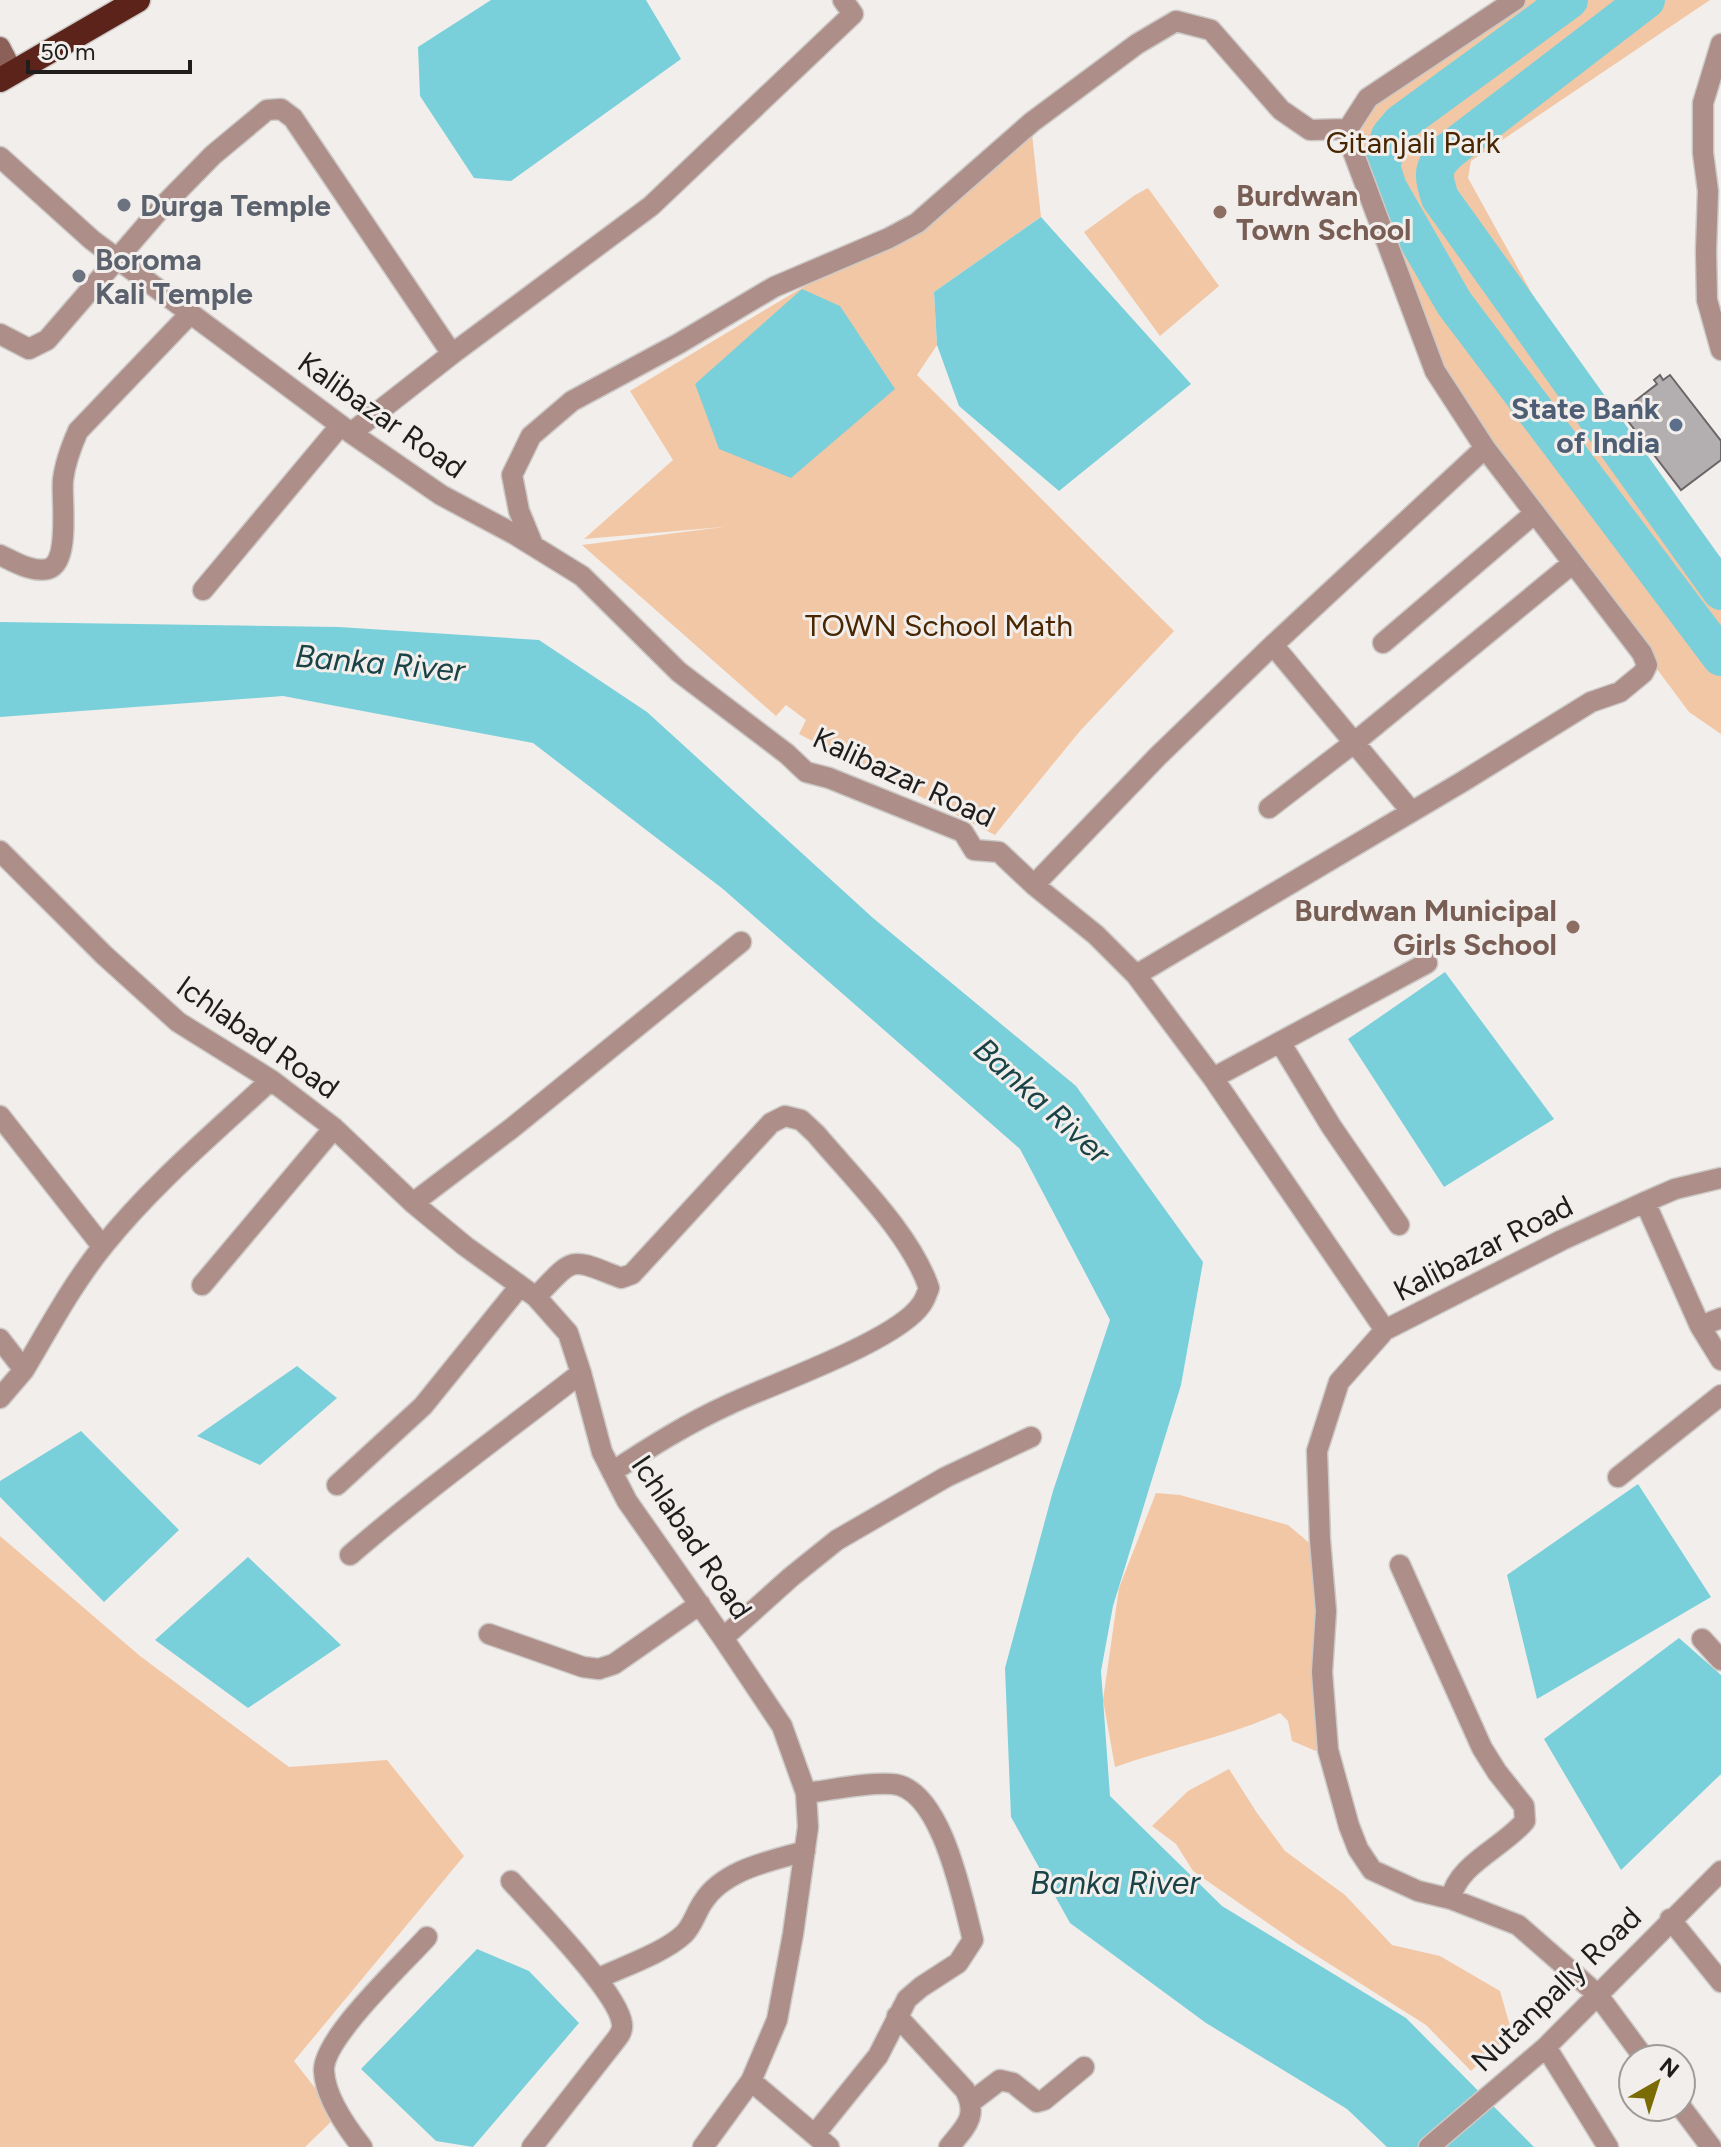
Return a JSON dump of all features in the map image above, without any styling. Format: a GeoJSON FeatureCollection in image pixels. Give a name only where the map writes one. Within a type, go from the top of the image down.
{"type":"FeatureCollection","features":[{"type":"Feature","properties":{"kind":"highway"},"geometry":{"type":"LineString","coordinates":[[7,77],[138,0]]}},
{"type":"Feature","properties":{"kind":"street"},"geometry":{"type":"LineString","coordinates":[[203,590],[346,430],[651,206],[853,14],[843,0]]}},
{"type":"Feature","properties":{"kind":"street"},"geometry":{"type":"LineString","coordinates":[[1136,975],[1591,702],[1613,696],[1643,673],[1647,665],[1642,653],[1485,448],[1435,371],[1352,149],[1348,129],[1368,98],[1515,0]]}},
{"type":"Feature","properties":{"kind":"street"},"geometry":{"type":"LineString","coordinates":[[533,545],[519,511],[512,475],[531,436],[572,401],[678,344],[774,287],[917,223],[1032,122],[1137,44],[1176,21],[1211,30],[1281,110],[1310,130],[1348,129]]}},
{"type":"Feature","properties":{"kind":"street"},"geometry":{"type":"LineString","coordinates":[[1721,44],[1703,103],[1703,153],[1708,191],[1707,300],[1721,350]]}},
{"type":"Feature","properties":{"kind":"street"},"geometry":{"type":"LineString","coordinates":[[0,47],[7,77]]}},
{"type":"Feature","properties":{"kind":"street"},"geometry":{"type":"LineString","coordinates":[[0,334],[29,349],[47,340],[162,207],[213,155],[267,110],[281,109],[293,118],[452,354]]}},
{"type":"Feature","properties":{"kind":"street","name":"Kalibazar Road"},"geometry":{"type":"LineString","coordinates":[[0,157],[117,260],[346,430],[441,495],[533,545],[582,576],[679,672],[806,772],[829,778],[963,832],[974,850],[999,852],[1096,935],[1136,975],[1213,1078],[1385,1330],[1562,1240],[1645,1202],[1675,1189],[1721,1178]]}},
{"type":"Feature","properties":{"kind":"street"},"geometry":{"type":"LineString","coordinates":[[0,555],[22,566],[44,570],[56,562],[63,530],[63,481],[68,453],[78,431],[190,314]]}},
{"type":"Feature","properties":{"kind":"street"},"geometry":{"type":"LineString","coordinates":[[1034,885],[1158,756],[1485,448]]}},
{"type":"Feature","properties":{"kind":"street"},"geometry":{"type":"LineString","coordinates":[[1383,643],[1535,513]]}},
{"type":"Feature","properties":{"kind":"street"},"geometry":{"type":"LineString","coordinates":[[1269,808],[1355,742],[1573,563]]}},
{"type":"Feature","properties":{"kind":"street"},"geometry":{"type":"LineString","coordinates":[[1273,645],[1411,811]]}},
{"type":"Feature","properties":{"kind":"street","name":"Ichlabad Road"},"geometry":{"type":"LineString","coordinates":[[0,851],[104,955],[178,1022],[271,1080],[334,1128],[413,1203],[528,1292],[568,1333],[602,1452],[627,1501],[782,1726],[806,1793],[808,1827],[777,2020],[751,2081],[703,2147]]}},
{"type":"Feature","properties":{"kind":"street"},"geometry":{"type":"LineString","coordinates":[[413,1203],[512,1128],[741,942]]}},
{"type":"Feature","properties":{"kind":"street"},"geometry":{"type":"LineString","coordinates":[[1213,1078],[1427,963]]}},
{"type":"Feature","properties":{"kind":"street"},"geometry":{"type":"LineString","coordinates":[[1280,1042],[1331,1126],[1399,1225]]}},
{"type":"Feature","properties":{"kind":"street"},"geometry":{"type":"LineString","coordinates":[[0,1398],[24,1370],[102,1246],[138,1206],[271,1080]]}},
{"type":"Feature","properties":{"kind":"street"},"geometry":{"type":"LineString","coordinates":[[0,1116],[102,1246]]}},
{"type":"Feature","properties":{"kind":"street"},"geometry":{"type":"LineString","coordinates":[[337,1485],[423,1406],[528,1292],[575,1262],[589,1264],[621,1278],[632,1274],[771,1123],[785,1116],[801,1120],[901,1235],[923,1269],[929,1288],[921,1305],[907,1319],[879,1337],[728,1404],[673,1432],[612,1472]]}},
{"type":"Feature","properties":{"kind":"street"},"geometry":{"type":"LineString","coordinates":[[202,1285],[334,1128]]}},
{"type":"Feature","properties":{"kind":"street"},"geometry":{"type":"LineString","coordinates":[[1645,1202],[1700,1326],[1721,1360]]}},
{"type":"Feature","properties":{"kind":"street"},"geometry":{"type":"LineString","coordinates":[[1700,1326],[1721,1318]]}},
{"type":"Feature","properties":{"kind":"street"},"geometry":{"type":"LineString","coordinates":[[1385,1330],[1339,1382],[1317,1451],[1326,1611],[1322,1672],[1328,1750],[1349,1826],[1358,1849],[1372,1870],[1418,1891],[1451,1899],[1518,1925],[1597,1994],[1633,2043]]}},
{"type":"Feature","properties":{"kind":"street"},"geometry":{"type":"LineString","coordinates":[[0,1339],[24,1370]]}},
{"type":"Feature","properties":{"kind":"street"},"geometry":{"type":"LineString","coordinates":[[350,1555],[433,1486],[581,1373]]}},
{"type":"Feature","properties":{"kind":"street"},"geometry":{"type":"LineString","coordinates":[[1618,1477],[1721,1395]]}},
{"type":"Feature","properties":{"kind":"street"},"geometry":{"type":"LineString","coordinates":[[723,1638],[837,1540],[946,1477],[1031,1437]]}},
{"type":"Feature","properties":{"kind":"street"},"geometry":{"type":"LineString","coordinates":[[1400,1565],[1482,1748],[1524,1806],[1525,1821],[1513,1835],[1457,1879],[1451,1899]]}},
{"type":"Feature","properties":{"kind":"street"},"geometry":{"type":"LineString","coordinates":[[489,1634],[574,1665],[599,1669],[614,1664],[700,1604]]}},
{"type":"Feature","properties":{"kind":"street"},"geometry":{"type":"LineString","coordinates":[[1702,1639],[1721,1660]]}},
{"type":"Feature","properties":{"kind":"street"},"geometry":{"type":"LineString","coordinates":[[751,2081],[822,2140],[878,2056],[907,1999],[958,1963],[973,1940],[954,1867],[939,1829],[922,1801],[906,1787],[892,1784],[806,1793]]}},
{"type":"Feature","properties":{"kind":"street"},"geometry":{"type":"LineString","coordinates":[[597,1979],[685,1933],[703,1901],[717,1886],[756,1865],[805,1851]]}},
{"type":"Feature","properties":{"kind":"street","name":"Nutanpally Road"},"geometry":{"type":"LineString","coordinates":[[1429,2147],[1546,2047],[1721,1871]]}},
{"type":"Feature","properties":{"kind":"street"},"geometry":{"type":"LineString","coordinates":[[511,1881],[597,1979],[622,2022],[622,2030],[565,2109],[532,2147]]}},
{"type":"Feature","properties":{"kind":"street"},"geometry":{"type":"LineString","coordinates":[[1670,1919],[1721,1982]]}},
{"type":"Feature","properties":{"kind":"street"},"geometry":{"type":"LineString","coordinates":[[362,2147],[342,2120],[323,2074],[325,2061],[342,2030],[427,1937]]}},
{"type":"Feature","properties":{"kind":"street"},"geometry":{"type":"LineString","coordinates":[[897,2016],[965,2090],[971,2102],[971,2116],[949,2147]]}},
{"type":"Feature","properties":{"kind":"street"},"geometry":{"type":"LineString","coordinates":[[1546,2047],[1608,2147]]}},
{"type":"Feature","properties":{"kind":"street"},"geometry":{"type":"LineString","coordinates":[[971,2102],[1000,2080],[1013,2083],[1037,2102],[1044,2100],[1084,2067]]}},
{"type":"Feature","properties":{"kind":"street"},"geometry":{"type":"LineString","coordinates":[[1693,2123],[1711,2147]]}},
{"type":"Feature","properties":{"kind":"green space","name":"Gitanjali Park"},"geometry":{"type":"Polygon","coordinates":[[[1511,0],[1710,0],[1471,161],[1468,178],[1592,402],[1721,563],[1721,734],[1689,712],[1435,371],[1352,149],[1368,98],[1511,0]]]}},
{"type":"Feature","properties":{"kind":"green space","name":"TOWN School Math"},"geometry":{"type":"Polygon","coordinates":[[[1031,125],[1041,217],[934,292],[937,345],[917,375],[1174,631],[1080,731],[995,835],[799,734],[806,720],[786,705],[776,716],[582,545],[723,527],[584,539],[673,460],[630,391],[830,271],[917,226],[1031,125]]]}},
{"type":"Feature","properties":{"kind":"green space"},"geometry":{"type":"Polygon","coordinates":[[[1148,188],[1219,286],[1160,336],[1084,232],[1148,188]]]}},
{"type":"Feature","properties":{"kind":"green space"},"geometry":{"type":"Polygon","coordinates":[[[1156,1493],[1180,1495],[1288,1525],[1313,1546],[1322,1742],[1316,1751],[1292,1741],[1288,1721],[1280,1713],[1239,1729],[1115,1767],[1103,1700],[1119,1588],[1156,1493]]]}},
{"type":"Feature","properties":{"kind":"green space"},"geometry":{"type":"Polygon","coordinates":[[[0,1536],[140,1656],[289,1767],[387,1760],[464,1856],[294,2061],[337,2116],[305,2147],[0,2147],[0,1536]]]}},
{"type":"Feature","properties":{"kind":"green space"},"geometry":{"type":"Polygon","coordinates":[[[1229,1769],[1285,1851],[1345,1895],[1392,1945],[1440,1956],[1500,1991],[1512,2033],[1471,2071],[1426,2025],[1298,1944],[1193,1871],[1176,1844],[1152,1826],[1188,1791],[1229,1769]]]}},
{"type":"Feature","properties":{"kind":"water"},"geometry":{"type":"Polygon","coordinates":[[[491,0],[646,0],[681,59],[511,181],[474,178],[420,96],[418,47],[491,0]]]}},
{"type":"Feature","properties":{"kind":"water"},"geometry":{"type":"Polygon","coordinates":[[[1041,217],[1191,384],[1059,491],[959,406],[937,345],[934,292],[1041,217]]]}},
{"type":"Feature","properties":{"kind":"water"},"geometry":{"type":"Polygon","coordinates":[[[802,289],[840,306],[895,389],[791,478],[719,449],[695,384],[802,289]]]}},
{"type":"Feature","properties":{"kind":"water","name":"Banka River"},"geometry":{"type":"Polygon","coordinates":[[[0,622],[339,627],[539,640],[647,712],[873,918],[1076,1086],[1203,1262],[1181,1385],[1113,1606],[1101,1671],[1110,1796],[1222,1906],[1406,2018],[1534,2147],[1387,2147],[1347,2109],[1206,2023],[1070,1923],[1011,1817],[1005,1668],[1053,1491],[1110,1320],[1020,1149],[723,889],[533,743],[283,696],[0,717],[0,622]]]}},
{"type":"Feature","properties":{"kind":"water"},"geometry":{"type":"Polygon","coordinates":[[[1445,972],[1554,1119],[1444,1187],[1348,1039],[1445,972]]]}},
{"type":"Feature","properties":{"kind":"water"},"geometry":{"type":"Polygon","coordinates":[[[297,1366],[337,1398],[260,1465],[197,1436],[297,1366]]]}},
{"type":"Feature","properties":{"kind":"water"},"geometry":{"type":"Polygon","coordinates":[[[81,1431],[179,1530],[104,1602],[0,1497],[0,1481],[81,1431]]]}},
{"type":"Feature","properties":{"kind":"water"},"geometry":{"type":"Polygon","coordinates":[[[1638,1484],[1711,1597],[1537,1699],[1507,1575],[1638,1484]]]}},
{"type":"Feature","properties":{"kind":"water"},"geometry":{"type":"Polygon","coordinates":[[[248,1557],[341,1645],[248,1708],[155,1640],[248,1557]]]}},
{"type":"Feature","properties":{"kind":"water"},"geometry":{"type":"Polygon","coordinates":[[[1679,1638],[1721,1675],[1721,1774],[1621,1870],[1544,1739],[1679,1638]]]}},
{"type":"Feature","properties":{"kind":"water"},"geometry":{"type":"Polygon","coordinates":[[[477,1949],[529,1971],[579,2023],[473,2147],[436,2141],[361,2069],[477,1949]]]}},
{"type":"Feature","properties":{"kind":"building"},"geometry":{"type":"Polygon","coordinates":[[[1660,375],[1663,380],[1670,375],[1721,441],[1721,460],[1681,490],[1621,412],[1657,384],[1654,380],[1660,375]]]}},
{"type":"Feature","properties":{"kind":"waterway"},"geometry":{"type":"LineString","coordinates":[[1569,0],[1401,123],[1390,136],[1381,166],[1388,188],[1454,303],[1721,657]]}},
{"type":"Feature","properties":{"kind":"waterway"},"geometry":{"type":"LineString","coordinates":[[1646,0],[1449,151],[1436,167],[1435,178],[1440,198],[1721,591]]}},
{"type":"Feature","properties":{"kind":"place","name":"Durga Temple"},"geometry":{"type":"Point","coordinates":[124,205]}},
{"type":"Feature","properties":{"kind":"place","name":"Burdwan Town School"},"geometry":{"type":"Point","coordinates":[1220,212]}},
{"type":"Feature","properties":{"kind":"place","name":"Boroma Kali Temple"},"geometry":{"type":"Point","coordinates":[79,276]}},
{"type":"Feature","properties":{"kind":"place","name":"State Bank of India"},"geometry":{"type":"Point","coordinates":[1676,425]}},
{"type":"Feature","properties":{"kind":"place","name":"Burdwan Municipal Girls School"},"geometry":{"type":"Point","coordinates":[1573,927]}}]}
